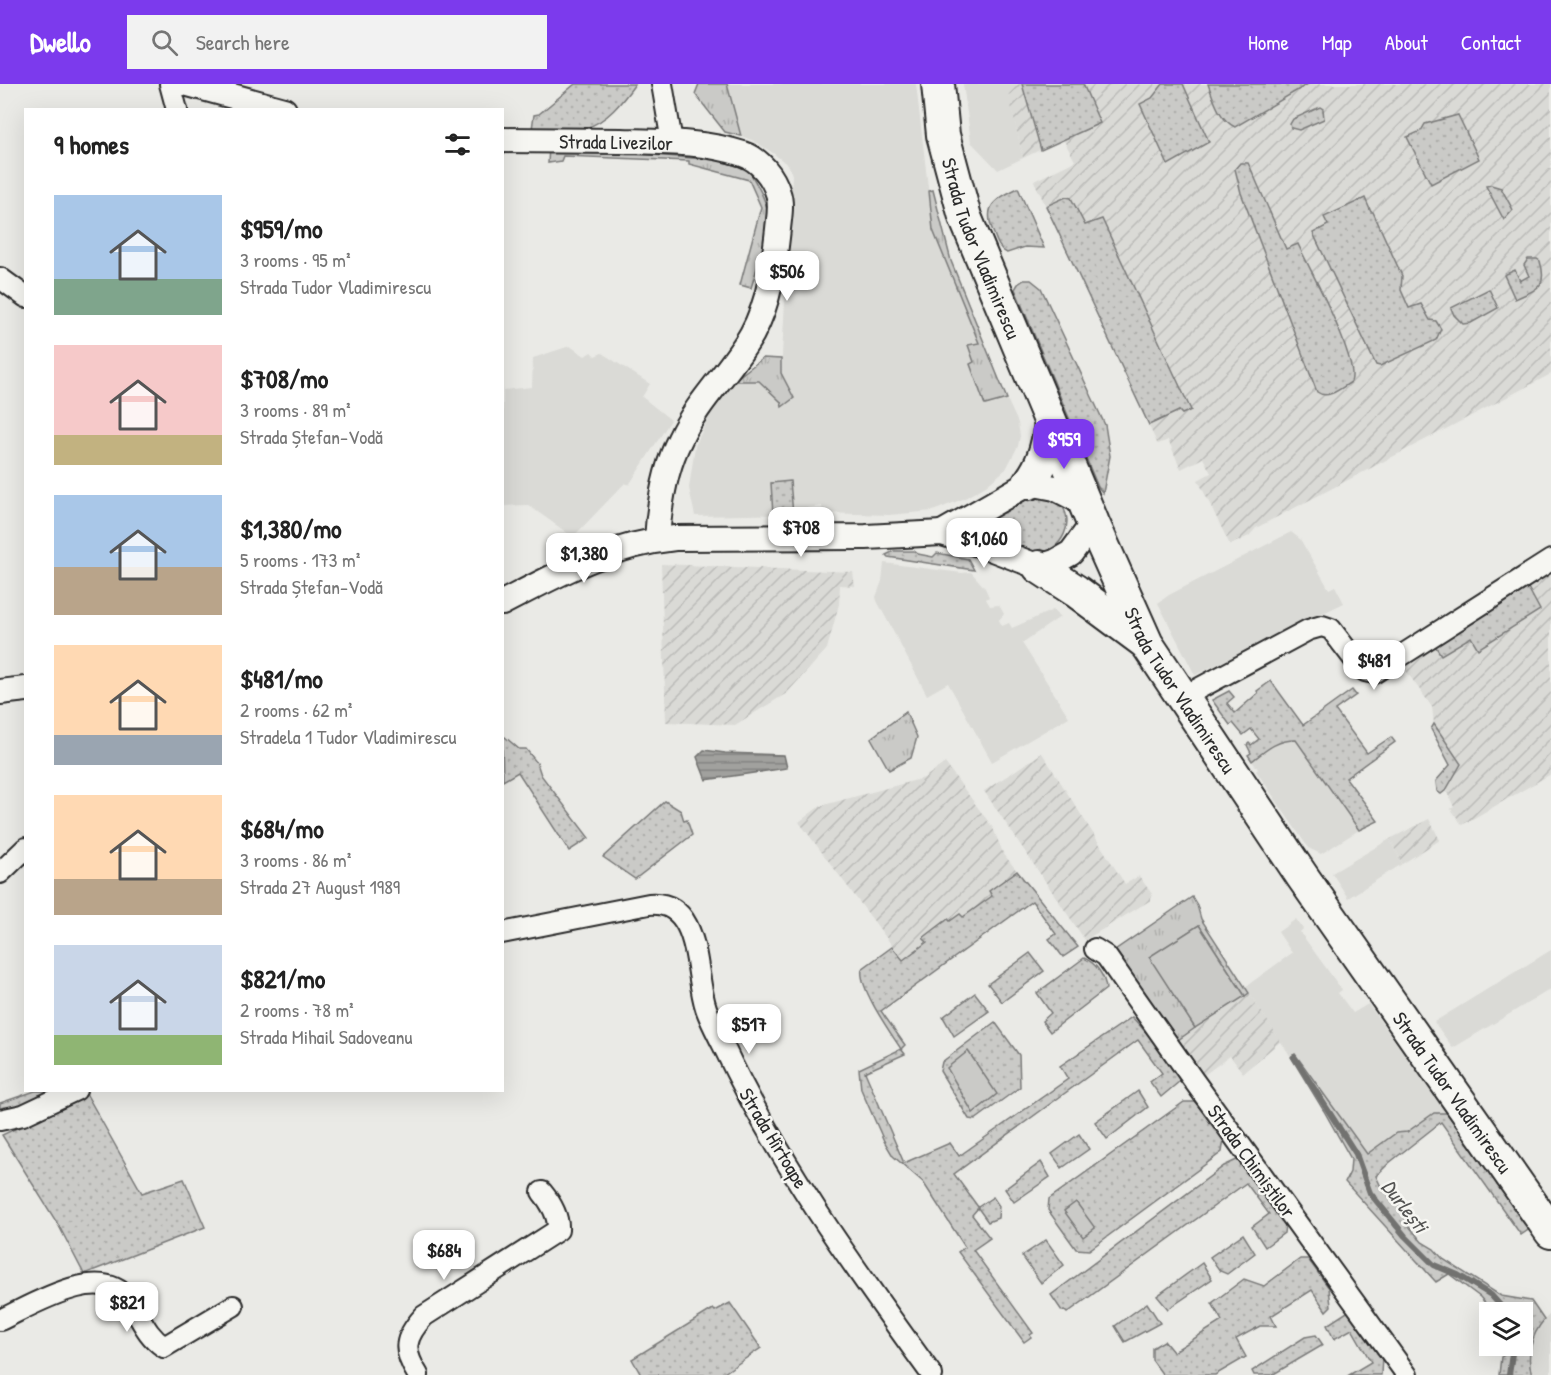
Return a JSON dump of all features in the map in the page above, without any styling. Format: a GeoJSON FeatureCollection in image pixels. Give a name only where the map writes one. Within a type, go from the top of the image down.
{"type":"FeatureCollection","features":[{"type":"Feature","properties":{"kind":"main road","name":"Strada Tudor Vladimirescu"},"geometry":{"type":"LineString","coordinates":[[938,84],[943,135],[965,217],[978,253],[1025,358],[1088,513],[1147,644],[1302,876],[1551,1232]]}},
{"type":"Feature","properties":{"kind":"main road"},"geometry":{"type":"LineString","coordinates":[[1029,483],[1040,469],[1044,459],[1051,425]]}},
{"type":"Feature","properties":{"kind":"main road"},"geometry":{"type":"LineString","coordinates":[[1039,567],[1076,591],[1147,644]]}},
{"type":"Feature","properties":{"kind":"street"},"geometry":{"type":"LineString","coordinates":[[170,84],[176,108]]}},
{"type":"Feature","properties":{"kind":"street"},"geometry":{"type":"LineString","coordinates":[[188,84],[277,108]]}},
{"type":"Feature","properties":{"kind":"street","name":"Strada Livezilor"},"geometry":{"type":"LineString","coordinates":[[504,140],[672,142],[662,84]]}},
{"type":"Feature","properties":{"kind":"street"},"geometry":{"type":"LineString","coordinates":[[657,540],[662,495],[679,440],[694,412],[751,336],[760,316],[771,279],[780,213],[779,194],[760,163],[745,154],[672,142]]}},
{"type":"Feature","properties":{"kind":"street"},"geometry":{"type":"LineString","coordinates":[[0,278],[24,296]]}},
{"type":"Feature","properties":{"kind":"street"},"geometry":{"type":"LineString","coordinates":[[504,602],[589,559],[622,548],[675,538],[866,537],[942,533],[982,545],[1039,567],[1055,562],[1071,553],[1088,513],[1055,488],[1029,483],[942,533]]}},
{"type":"Feature","properties":{"kind":"street"},"geometry":{"type":"LineString","coordinates":[[1181,698],[1308,630],[1322,626],[1331,629],[1360,667],[1374,673],[1551,560]]}},
{"type":"Feature","properties":{"kind":"street"},"geometry":{"type":"LineString","coordinates":[[0,693],[24,689]]}},
{"type":"Feature","properties":{"kind":"street"},"geometry":{"type":"LineString","coordinates":[[0,873],[24,850]]}},
{"type":"Feature","properties":{"kind":"street","name":"Strada Hîrtoape"},"geometry":{"type":"LineString","coordinates":[[504,933],[649,904],[664,904],[678,911],[688,926],[706,1007],[745,1090],[828,1226],[932,1375]]}},
{"type":"Feature","properties":{"kind":"street","name":"Strada Chimiștilor"},"geometry":{"type":"LineString","coordinates":[[1095,949],[1106,956],[1194,1082],[1407,1375]]}},
{"type":"Feature","properties":{"kind":"street"},"geometry":{"type":"LineString","coordinates":[[0,1120],[23,1115],[72,1092]]}},
{"type":"Feature","properties":{"kind":"street"},"geometry":{"type":"LineString","coordinates":[[418,1375],[408,1359],[407,1345],[410,1331],[424,1316],[558,1230],[558,1222],[542,1192]]}},
{"type":"Feature","properties":{"kind":"street"},"geometry":{"type":"LineString","coordinates":[[0,1320],[64,1291],[91,1284],[106,1284],[119,1290],[127,1298],[153,1339],[164,1347],[233,1306]]}},
{"type":"Feature","properties":{"kind":"shaded area"},"geometry":{"type":"Polygon","coordinates":[[[727,84],[916,84],[933,230],[979,343],[974,362],[971,364],[985,405],[1007,399],[1018,423],[1020,436],[1018,446],[1006,469],[986,486],[963,499],[933,511],[889,515],[823,513],[822,506],[805,508],[805,514],[695,516],[689,488],[695,446],[715,403],[733,381],[759,381],[781,402],[794,398],[781,373],[792,175],[789,166],[773,153],[741,136],[727,84]]]}},
{"type":"Feature","properties":{"kind":"shaded area"},"geometry":{"type":"Polygon","coordinates":[[[963,84],[1007,84],[1023,158],[998,170],[971,142],[963,84]]]}},
{"type":"Feature","properties":{"kind":"shaded area"},"geometry":{"type":"Polygon","coordinates":[[[1006,84],[1551,84],[1551,374],[1256,528],[1249,536],[1230,545],[1198,480],[1211,473],[1203,458],[1181,469],[1168,440],[1157,443],[1034,181],[1075,161],[1063,139],[1023,158],[1006,84]]]}},
{"type":"Feature","properties":{"kind":"shaded area"},"geometry":{"type":"Polygon","coordinates":[[[570,346],[585,356],[591,352],[595,356],[602,353],[650,384],[642,397],[671,420],[629,485],[625,483],[573,537],[528,505],[504,506],[504,390],[532,387],[533,358],[570,346]]]}},
{"type":"Feature","properties":{"kind":"shaded area"},"geometry":{"type":"Polygon","coordinates":[[[1291,532],[1300,539],[1329,589],[1335,586],[1344,603],[1195,675],[1158,603],[1169,595],[1291,532]]]}},
{"type":"Feature","properties":{"kind":"shaded area"},"geometry":{"type":"Polygon","coordinates":[[[884,563],[962,573],[971,572],[985,588],[989,597],[986,599],[990,606],[999,605],[1004,614],[999,620],[1002,626],[1009,623],[1012,628],[1053,610],[1060,617],[1022,643],[1069,717],[992,762],[948,683],[927,695],[877,601],[884,563]]]}},
{"type":"Feature","properties":{"kind":"shaded area"},"geometry":{"type":"Polygon","coordinates":[[[661,564],[853,572],[855,586],[840,585],[839,604],[827,649],[787,693],[735,725],[666,722],[661,564]]]}},
{"type":"Feature","properties":{"kind":"shaded area"},"geometry":{"type":"Polygon","coordinates":[[[1551,569],[1551,774],[1462,825],[1451,809],[1454,807],[1446,790],[1461,763],[1434,724],[1432,707],[1404,668],[1429,647],[1551,569]]]}},
{"type":"Feature","properties":{"kind":"shaded area"},"geometry":{"type":"Polygon","coordinates":[[[1284,740],[1296,740],[1359,830],[1321,854],[1310,849],[1305,843],[1256,771],[1258,769],[1252,761],[1274,744],[1284,740]]]}},
{"type":"Feature","properties":{"kind":"shaded area"},"geometry":{"type":"Polygon","coordinates":[[[704,750],[784,755],[787,768],[706,780],[697,757],[704,750]]]}},
{"type":"Feature","properties":{"kind":"shaded area"},"geometry":{"type":"Polygon","coordinates":[[[1042,753],[1125,884],[1139,876],[1152,894],[1151,900],[1085,940],[984,791],[1042,753]]]}},
{"type":"Feature","properties":{"kind":"shaded area"},"geometry":{"type":"Polygon","coordinates":[[[945,763],[993,828],[1003,853],[1017,871],[990,891],[992,895],[963,918],[950,922],[924,938],[927,942],[903,960],[799,822],[820,806],[924,778],[945,763]]]}},
{"type":"Feature","properties":{"kind":"shaded area"},"geometry":{"type":"Polygon","coordinates":[[[1429,819],[1440,840],[1402,864],[1390,839],[1429,819]]]}},
{"type":"Feature","properties":{"kind":"shaded area"},"geometry":{"type":"Polygon","coordinates":[[[1390,839],[1402,864],[1348,898],[1332,873],[1390,839]]]}},
{"type":"Feature","properties":{"kind":"shaded area"},"geometry":{"type":"Polygon","coordinates":[[[1296,919],[1303,929],[1300,932],[1342,990],[1338,993],[1353,1013],[1368,1004],[1447,1113],[1434,1113],[1407,1132],[1396,1133],[1367,1154],[1295,1054],[1291,1057],[1245,987],[1292,953],[1278,932],[1296,919]]]}},
{"type":"Feature","properties":{"kind":"shaded area"},"geometry":{"type":"Polygon","coordinates":[[[1551,950],[1551,989],[1453,1048],[1434,1022],[1551,950]]]}},
{"type":"Feature","properties":{"kind":"shaded area"},"geometry":{"type":"Polygon","coordinates":[[[1249,993],[1281,1041],[1243,1073],[1230,1056],[1204,1075],[1178,1040],[1249,993]]]}},
{"type":"Feature","properties":{"kind":"shaded area"},"geometry":{"type":"Polygon","coordinates":[[[1551,1313],[1551,1375],[1532,1375],[1528,1363],[1529,1356],[1533,1356],[1533,1337],[1541,1323],[1551,1313]]]}},
{"type":"Feature","properties":{"kind":"green space"},"geometry":{"type":"Polygon","coordinates":[[[575,84],[635,84],[613,110],[593,125],[573,129],[532,129],[534,115],[539,114],[575,84]]]}},
{"type":"Feature","properties":{"kind":"green space"},"geometry":{"type":"Polygon","coordinates":[[[699,84],[727,84],[741,136],[725,132],[695,94],[699,84]]]}},
{"type":"Feature","properties":{"kind":"green space"},"geometry":{"type":"Polygon","coordinates":[[[1022,84],[1083,84],[1100,123],[1041,150],[1022,84]]]}},
{"type":"Feature","properties":{"kind":"green space"},"geometry":{"type":"Polygon","coordinates":[[[1163,84],[1183,84],[1209,142],[1168,165],[1140,104],[1152,98],[1163,84]]]}},
{"type":"Feature","properties":{"kind":"green space"},"geometry":{"type":"Polygon","coordinates":[[[1208,84],[1308,84],[1235,127],[1229,124],[1221,114],[1208,84]]]}},
{"type":"Feature","properties":{"kind":"green space"},"geometry":{"type":"Polygon","coordinates":[[[1320,107],[1323,109],[1324,119],[1299,130],[1291,128],[1290,124],[1293,119],[1320,107]]]}},
{"type":"Feature","properties":{"kind":"green space"},"geometry":{"type":"Polygon","coordinates":[[[1458,115],[1479,159],[1431,184],[1407,137],[1421,131],[1425,124],[1458,115]]]}},
{"type":"Feature","properties":{"kind":"green space"},"geometry":{"type":"Polygon","coordinates":[[[549,147],[717,160],[748,169],[765,201],[768,213],[765,239],[751,288],[740,285],[761,207],[749,180],[689,164],[689,161],[563,156],[561,161],[548,163],[549,147]]]}},
{"type":"Feature","properties":{"kind":"green space"},"geometry":{"type":"Polygon","coordinates":[[[1240,163],[1248,163],[1286,249],[1298,244],[1341,335],[1352,371],[1351,382],[1330,394],[1317,392],[1241,193],[1235,169],[1240,163]]]}},
{"type":"Feature","properties":{"kind":"green space"},"geometry":{"type":"Polygon","coordinates":[[[1486,186],[1501,188],[1513,210],[1504,220],[1486,186]]]}},
{"type":"Feature","properties":{"kind":"green space"},"geometry":{"type":"Polygon","coordinates":[[[1018,188],[1044,248],[1025,247],[1007,253],[996,240],[989,217],[990,210],[1002,196],[1018,188]]]}},
{"type":"Feature","properties":{"kind":"green space"},"geometry":{"type":"Polygon","coordinates":[[[933,190],[951,261],[1007,399],[985,405],[970,364],[974,362],[968,345],[979,343],[933,230],[929,191],[933,190]]]}},
{"type":"Feature","properties":{"kind":"green space"},"geometry":{"type":"Polygon","coordinates":[[[1066,197],[1071,198],[1085,225],[1102,219],[1191,410],[1182,414],[1179,411],[1149,425],[1046,206],[1066,197]]]}},
{"type":"Feature","properties":{"kind":"green space"},"geometry":{"type":"Polygon","coordinates":[[[1365,198],[1402,276],[1401,290],[1409,308],[1421,304],[1430,320],[1436,321],[1441,329],[1436,340],[1380,366],[1376,365],[1313,233],[1328,225],[1324,217],[1365,198]]]}},
{"type":"Feature","properties":{"kind":"green space"},"geometry":{"type":"Polygon","coordinates":[[[1528,259],[1540,261],[1543,277],[1535,290],[1515,299],[1504,275],[1515,270],[1520,281],[1529,276],[1524,265],[1528,259]]]}},
{"type":"Feature","properties":{"kind":"green space"},"geometry":{"type":"Polygon","coordinates":[[[1024,280],[1031,280],[1041,288],[1105,425],[1110,456],[1103,493],[1098,487],[1015,289],[1024,280]]]}},
{"type":"Feature","properties":{"kind":"green space"},"geometry":{"type":"Polygon","coordinates":[[[1489,289],[1498,308],[1471,323],[1463,324],[1454,315],[1451,308],[1489,289]]]}},
{"type":"Feature","properties":{"kind":"green space"},"geometry":{"type":"Polygon","coordinates":[[[763,358],[781,359],[781,373],[794,398],[782,407],[781,402],[759,381],[733,381],[763,358]]]}},
{"type":"Feature","properties":{"kind":"green space"},"geometry":{"type":"Polygon","coordinates":[[[790,481],[793,514],[773,515],[771,483],[790,481]]]}},
{"type":"Feature","properties":{"kind":"green space"},"geometry":{"type":"Polygon","coordinates":[[[1042,495],[1059,503],[1067,518],[1064,534],[1054,547],[1038,552],[987,539],[984,523],[1032,496],[1042,495]]]}},
{"type":"Feature","properties":{"kind":"green space"},"geometry":{"type":"Polygon","coordinates":[[[894,551],[914,551],[933,557],[937,553],[968,559],[974,570],[886,555],[894,551]]]}},
{"type":"Feature","properties":{"kind":"green space"},"geometry":{"type":"Polygon","coordinates":[[[1526,584],[1540,610],[1478,649],[1471,637],[1441,655],[1434,644],[1526,584]]]}},
{"type":"Feature","properties":{"kind":"green space"},"geometry":{"type":"Polygon","coordinates":[[[1271,681],[1303,725],[1352,690],[1356,695],[1335,710],[1367,753],[1391,737],[1395,742],[1346,778],[1378,821],[1359,830],[1296,740],[1278,743],[1252,761],[1248,755],[1251,753],[1247,745],[1259,739],[1251,729],[1243,735],[1233,723],[1230,725],[1212,700],[1229,691],[1234,697],[1227,703],[1235,713],[1258,693],[1257,691],[1271,681]]]}},
{"type":"Feature","properties":{"kind":"green space"},"geometry":{"type":"Polygon","coordinates":[[[906,712],[917,737],[911,758],[889,770],[871,738],[906,712]]]}},
{"type":"Feature","properties":{"kind":"green space"},"geometry":{"type":"Polygon","coordinates":[[[1434,724],[1461,764],[1446,790],[1441,794],[1437,791],[1436,781],[1450,765],[1431,729],[1434,724]]]}},
{"type":"Feature","properties":{"kind":"green space"},"geometry":{"type":"Polygon","coordinates":[[[504,738],[519,749],[526,749],[537,763],[541,775],[589,838],[569,851],[518,772],[504,780],[504,738]]]}},
{"type":"Feature","properties":{"kind":"green space"},"geometry":{"type":"Polygon","coordinates":[[[665,801],[681,811],[692,835],[635,879],[603,857],[665,801]]]}},
{"type":"Feature","properties":{"kind":"green space"},"geometry":{"type":"Polygon","coordinates":[[[1017,871],[1078,947],[1063,957],[1049,939],[1056,934],[1032,901],[881,1011],[905,1045],[901,1049],[870,998],[862,977],[862,969],[892,947],[903,960],[927,942],[923,938],[948,919],[950,921],[960,914],[963,917],[992,896],[989,891],[1017,871]]]}},
{"type":"Feature","properties":{"kind":"green space"},"geometry":{"type":"Polygon","coordinates":[[[1192,897],[1201,919],[1249,993],[1245,996],[1199,925],[1150,957],[1195,1028],[1178,1040],[1115,950],[1192,897]]]}},
{"type":"Feature","properties":{"kind":"green space"},"geometry":{"type":"Polygon","coordinates":[[[1199,925],[1245,996],[1195,1028],[1149,957],[1199,925]]]}},
{"type":"Feature","properties":{"kind":"green space"},"geometry":{"type":"Polygon","coordinates":[[[1030,953],[1044,971],[1002,1002],[988,984],[1030,953]]]}},
{"type":"Feature","properties":{"kind":"green space"},"geometry":{"type":"Polygon","coordinates":[[[1084,958],[1099,970],[1106,989],[1050,1032],[1042,1021],[1051,1013],[1037,993],[1084,958]]]}},
{"type":"Feature","properties":{"kind":"green space"},"geometry":{"type":"Polygon","coordinates":[[[975,993],[989,1011],[954,1036],[943,1017],[975,993]]]}},
{"type":"Feature","properties":{"kind":"green space"},"geometry":{"type":"Polygon","coordinates":[[[1132,1017],[1186,1076],[1161,1097],[1150,1082],[1162,1073],[1138,1040],[954,1174],[978,1207],[993,1197],[999,1206],[998,1218],[988,1222],[978,1208],[972,1215],[990,1238],[973,1250],[1033,1333],[1024,1342],[958,1252],[965,1247],[923,1182],[893,1156],[861,1089],[859,1069],[901,1049],[905,1054],[865,1072],[904,1163],[950,1143],[959,1156],[1068,1079],[1060,1066],[1132,1017]]]}},
{"type":"Feature","properties":{"kind":"green space"},"geometry":{"type":"Polygon","coordinates":[[[995,1022],[1019,1055],[1020,1087],[975,1120],[969,1119],[940,1071],[942,1062],[995,1022]]]}},
{"type":"Feature","properties":{"kind":"green space"},"geometry":{"type":"Polygon","coordinates":[[[968,1051],[997,1094],[973,1113],[947,1068],[968,1051]]]}},
{"type":"Feature","properties":{"kind":"green space"},"geometry":{"type":"Polygon","coordinates":[[[1295,1054],[1367,1154],[1396,1133],[1407,1132],[1434,1113],[1447,1113],[1531,1228],[1521,1235],[1441,1122],[1376,1176],[1382,1189],[1398,1202],[1409,1226],[1422,1242],[1434,1249],[1443,1259],[1501,1296],[1532,1302],[1484,1302],[1449,1274],[1436,1282],[1345,1182],[1350,1172],[1351,1159],[1291,1057],[1295,1054]]]}},
{"type":"Feature","properties":{"kind":"green space"},"geometry":{"type":"Polygon","coordinates":[[[1138,1091],[1148,1107],[1107,1139],[1095,1122],[1138,1091]]]}},
{"type":"Feature","properties":{"kind":"green space"},"geometry":{"type":"Polygon","coordinates":[[[32,1092],[54,1092],[0,1113],[0,1103],[32,1092]]]}},
{"type":"Feature","properties":{"kind":"green space"},"geometry":{"type":"Polygon","coordinates":[[[87,1095],[142,1193],[184,1179],[205,1227],[84,1274],[59,1226],[2,1135],[87,1095]]]}},
{"type":"Feature","properties":{"kind":"green space"},"geometry":{"type":"Polygon","coordinates":[[[1184,1102],[1195,1102],[1224,1139],[1222,1152],[1089,1250],[1076,1249],[1048,1210],[1049,1199],[1184,1102]]]}},
{"type":"Feature","properties":{"kind":"green space"},"geometry":{"type":"Polygon","coordinates":[[[1079,1134],[1089,1149],[1062,1168],[1052,1154],[1079,1134]]]}},
{"type":"Feature","properties":{"kind":"green space"},"geometry":{"type":"Polygon","coordinates":[[[1241,1158],[1257,1175],[1285,1224],[1284,1233],[1265,1247],[1252,1227],[1269,1214],[1246,1183],[1067,1313],[1062,1311],[1051,1295],[1224,1166],[1241,1158]]]}},
{"type":"Feature","properties":{"kind":"green space"},"geometry":{"type":"Polygon","coordinates":[[[1041,1162],[1050,1177],[1014,1202],[1005,1189],[1041,1162]]]}},
{"type":"Feature","properties":{"kind":"green space"},"geometry":{"type":"Polygon","coordinates":[[[1076,1202],[1095,1228],[1083,1237],[1064,1211],[1076,1202]]]}},
{"type":"Feature","properties":{"kind":"green space"},"geometry":{"type":"Polygon","coordinates":[[[1243,1234],[1255,1253],[1227,1274],[1220,1271],[1210,1257],[1243,1234]]]}},
{"type":"Feature","properties":{"kind":"green space"},"geometry":{"type":"Polygon","coordinates":[[[1046,1240],[1064,1265],[1041,1283],[1022,1256],[1046,1240]]]}},
{"type":"Feature","properties":{"kind":"green space"},"geometry":{"type":"Polygon","coordinates":[[[1300,1259],[1308,1259],[1329,1288],[1331,1306],[1326,1311],[1312,1290],[1271,1316],[1276,1326],[1260,1326],[1236,1339],[1246,1357],[1215,1375],[1163,1375],[1152,1360],[1152,1348],[1164,1341],[1173,1352],[1222,1321],[1212,1303],[1244,1279],[1264,1286],[1300,1259]]]}},
{"type":"Feature","properties":{"kind":"green space"},"geometry":{"type":"Polygon","coordinates":[[[1202,1263],[1212,1279],[1168,1309],[1157,1296],[1202,1263]]]}},
{"type":"Feature","properties":{"kind":"green space"},"geometry":{"type":"Polygon","coordinates":[[[730,1303],[761,1348],[721,1375],[641,1375],[632,1359],[713,1309],[715,1311],[730,1303]]]}},
{"type":"Feature","properties":{"kind":"green space"},"geometry":{"type":"Polygon","coordinates":[[[1147,1303],[1160,1323],[1125,1342],[1115,1326],[1147,1303]]]}},
{"type":"Feature","properties":{"kind":"green space"},"geometry":{"type":"Polygon","coordinates":[[[1533,1304],[1544,1320],[1533,1340],[1533,1304]]]}},
{"type":"Feature","properties":{"kind":"green space"},"geometry":{"type":"Polygon","coordinates":[[[1347,1312],[1352,1313],[1382,1355],[1381,1375],[1349,1375],[1371,1362],[1352,1329],[1334,1339],[1327,1325],[1347,1312]]]}},
{"type":"Feature","properties":{"kind":"green space"},"geometry":{"type":"Polygon","coordinates":[[[1316,1335],[1323,1345],[1272,1375],[1254,1375],[1252,1371],[1305,1337],[1316,1335]]]}},
{"type":"Feature","properties":{"kind":"green space"},"geometry":{"type":"Polygon","coordinates":[[[1530,1356],[1532,1375],[1499,1375],[1501,1357],[1530,1356]]]}},
{"type":"Feature","properties":{"kind":"waterway","name":"Durlești"},"geometry":{"type":"LineString","coordinates":[[1294,1057],[1356,1154],[1370,1193],[1405,1236],[1434,1265],[1458,1275],[1491,1295],[1497,1302]]}},
{"type":"Feature","properties":{"kind":"waterway","name":"Durlești"},"geometry":{"type":"LineString","coordinates":[[1509,1375],[1512,1356]]}}]}
